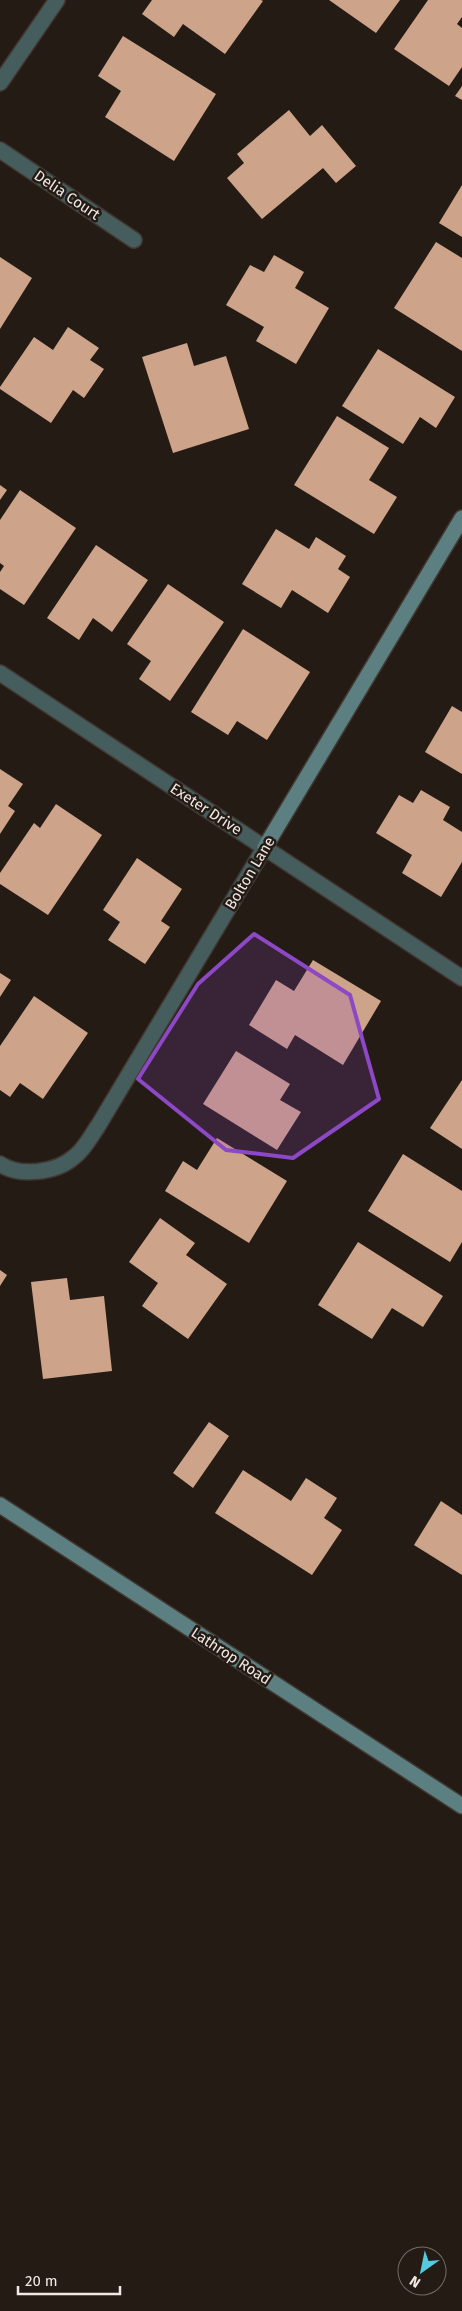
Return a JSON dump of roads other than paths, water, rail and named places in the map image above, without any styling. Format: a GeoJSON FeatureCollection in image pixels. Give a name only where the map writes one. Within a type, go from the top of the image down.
{"type":"FeatureCollection","features":[{"type":"Feature","properties":{"kind":"main road","name":"Bolton Lane"},"geometry":{"type":"LineString","coordinates":[[265,847],[462,518]]}},
{"type":"Feature","properties":{"kind":"main road","name":"Lathrop Road"},"geometry":{"type":"LineString","coordinates":[[0,1505],[462,1806]]}},
{"type":"Feature","properties":{"kind":"street"},"geometry":{"type":"LineString","coordinates":[[0,83],[57,0]]}},
{"type":"Feature","properties":{"kind":"street","name":"Delia Court"},"geometry":{"type":"LineString","coordinates":[[0,150],[134,240]]}},
{"type":"Feature","properties":{"kind":"street","name":"Exeter Drive"},"geometry":{"type":"LineString","coordinates":[[0,673],[462,978]]}},
{"type":"Feature","properties":{"kind":"street","name":"Bolton Lane"},"geometry":{"type":"LineString","coordinates":[[0,1164],[6,1168],[29,1172],[62,1165],[75,1157],[98,1126],[265,847]]}}]}
